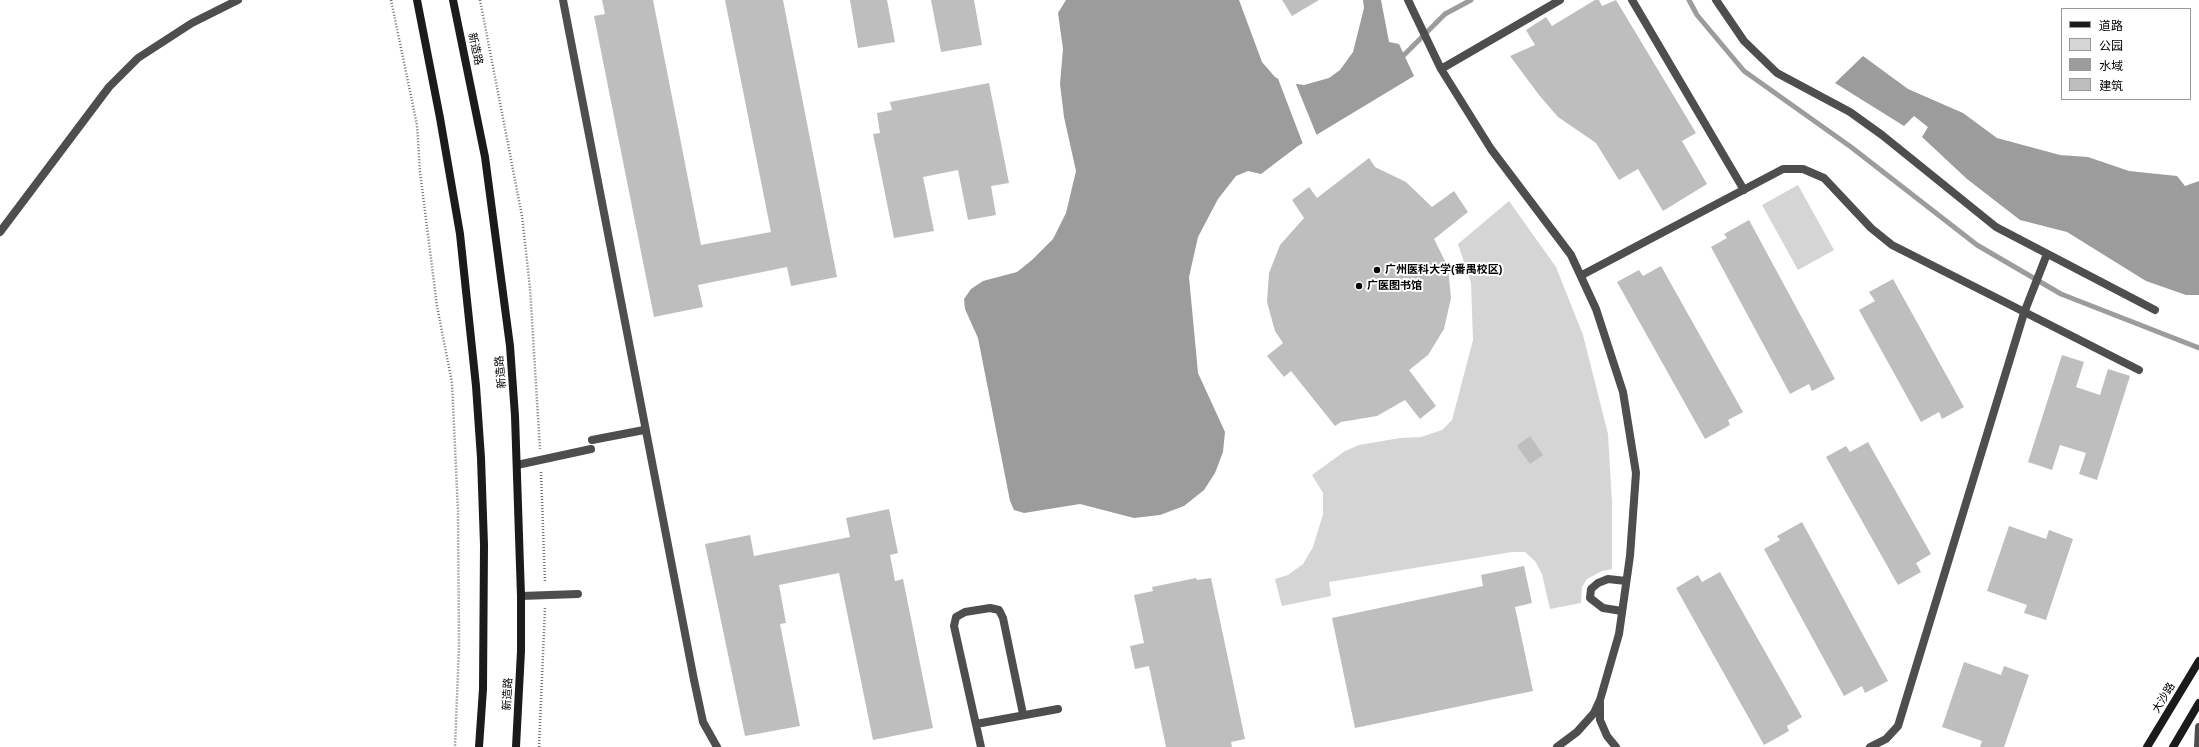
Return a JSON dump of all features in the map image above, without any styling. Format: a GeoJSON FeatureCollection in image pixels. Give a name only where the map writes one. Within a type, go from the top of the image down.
{"type":"FeatureCollection","features":[{"type":"Feature","properties":{"kind":"main road"},"geometry":{"type":"LineString","coordinates":[[417,0],[440,118],[460,234],[474,364],[481,458],[484,545],[483,689],[479,747]]}},
{"type":"Feature","properties":{"kind":"main road","name":"新造路"},"geometry":{"type":"LineString","coordinates":[[453,0],[477,112],[492,198],[510,346],[517,465],[521,596],[521,651],[516,747]]}},
{"type":"Feature","properties":{"kind":"main road","name":"大沙路"},"geometry":{"type":"LineString","coordinates":[[2147,747],[2199,661]]}},
{"type":"Feature","properties":{"kind":"main road"},"geometry":{"type":"LineString","coordinates":[[2173,747],[2199,703]]}},
{"type":"Feature","properties":{"kind":"street"},"geometry":{"type":"LineString","coordinates":[[0,232],[109,87],[138,58],[192,23],[238,0]]}},
{"type":"Feature","properties":{"kind":"street"},"geometry":{"type":"LineString","coordinates":[[563,0],[644,430],[701,715],[703,722],[717,747]]}},
{"type":"Feature","properties":{"kind":"street"},"geometry":{"type":"LineString","coordinates":[[1441,69],[1560,0]]}},
{"type":"Feature","properties":{"kind":"street"},"geometry":{"type":"LineString","coordinates":[[1632,0],[1744,190]]}},
{"type":"Feature","properties":{"kind":"street"},"geometry":{"type":"LineString","coordinates":[[1716,0],[1744,41],[1777,72],[1850,112],[1882,135],[1996,227],[2155,310]]}},
{"type":"Feature","properties":{"kind":"street"},"geometry":{"type":"LineString","coordinates":[[1408,1],[1441,69],[1491,149],[1571,255],[1582,275],[1596,309],[1624,392],[1636,473],[1626,582],[1619,634],[1600,700],[1594,713],[1577,732],[1557,747]]}},
{"type":"Feature","properties":{"kind":"street"},"geometry":{"type":"LineString","coordinates":[[1582,275],[1783,169],[1803,169],[1824,178],[1871,228],[1892,245],[2138,370]]}},
{"type":"Feature","properties":{"kind":"street"},"geometry":{"type":"LineString","coordinates":[[1870,747],[1886,739],[1898,726],[2024,313],[2048,254]]}},
{"type":"Feature","properties":{"kind":"street"},"geometry":{"type":"LineString","coordinates":[[592,440],[644,430]]}},
{"type":"Feature","properties":{"kind":"street"},"geometry":{"type":"LineString","coordinates":[[517,465],[591,450]]}},
{"type":"Feature","properties":{"kind":"street"},"geometry":{"type":"LineString","coordinates":[[1622,611],[1603,608],[1590,598],[1591,589],[1598,583],[1608,580],[1626,582]]}},
{"type":"Feature","properties":{"kind":"street"},"geometry":{"type":"LineString","coordinates":[[521,596],[578,594]]}},
{"type":"Feature","properties":{"kind":"street"},"geometry":{"type":"LineString","coordinates":[[981,747],[954,626],[956,617],[965,612],[990,608],[999,610],[1003,618],[1023,714]]}},
{"type":"Feature","properties":{"kind":"street"},"geometry":{"type":"LineString","coordinates":[[1600,700],[1600,720],[1607,736],[1616,747]]}},
{"type":"Feature","properties":{"kind":"street"},"geometry":{"type":"LineString","coordinates":[[976,724],[1023,714],[1058,709]]}},
{"type":"Feature","properties":{"kind":"street"},"geometry":{"type":"LineString","coordinates":[[2198,747],[2199,727]]}},
{"type":"Feature","properties":{"kind":"path"},"geometry":{"type":"LineString","coordinates":[[391,0],[417,125],[420,172],[437,306],[452,383],[459,526],[459,678],[455,747]]}},
{"type":"Feature","properties":{"kind":"path"},"geometry":{"type":"LineString","coordinates":[[480,0],[522,216],[528,266],[538,405]]}},
{"type":"Feature","properties":{"kind":"path"},"geometry":{"type":"LineString","coordinates":[[543,514],[545,586]]}},
{"type":"Feature","properties":{"kind":"path"},"geometry":{"type":"LineString","coordinates":[[539,747],[545,605]]}},
{"type":"Feature","properties":{"kind":"green space"},"geometry":{"type":"Polygon","coordinates":[[[1798,185],[1834,250],[1798,270],[1762,205],[1798,185]]]}},
{"type":"Feature","properties":{"kind":"green space"},"geometry":{"type":"Polygon","coordinates":[[[1509,201],[1556,267],[1583,335],[1608,434],[1612,503],[1612,569],[1602,571],[1587,579],[1582,587],[1581,603],[1550,609],[1542,574],[1535,561],[1525,552],[1512,552],[1329,582],[1331,596],[1282,606],[1275,579],[1288,575],[1303,564],[1313,547],[1323,514],[1323,493],[1312,475],[1345,451],[1359,445],[1400,438],[1421,437],[1442,430],[1452,420],[1473,340],[1471,283],[1458,244],[1509,201]]]}},
{"type":"Feature","properties":{"kind":"water"},"geometry":{"type":"Polygon","coordinates":[[[1066,0],[1239,0],[1262,62],[1275,77],[1284,82],[1304,85],[1329,78],[1340,70],[1353,52],[1364,8],[1363,0],[1381,0],[1389,42],[1399,44],[1414,76],[1298,146],[1261,174],[1248,171],[1236,176],[1218,199],[1198,237],[1189,277],[1198,373],[1225,432],[1223,452],[1215,473],[1204,490],[1184,506],[1160,515],[1134,518],[1080,504],[1024,513],[1014,510],[1010,501],[978,338],[965,309],[964,299],[971,289],[983,281],[1017,272],[1032,260],[1053,239],[1066,213],[1076,171],[1064,117],[1060,84],[1063,49],[1058,13],[1066,0]]]}},
{"type":"Feature","properties":{"kind":"water"},"geometry":{"type":"Polygon","coordinates":[[[1863,56],[1908,89],[1963,113],[1997,138],[2060,155],[2088,157],[2129,171],[2177,176],[2185,186],[2199,181],[2199,295],[2186,295],[2146,281],[2067,232],[2020,220],[1967,179],[1922,137],[1928,127],[1914,116],[1904,126],[1835,83],[1863,56]]]}},
{"type":"Feature","properties":{"kind":"pier"},"geometry":{"type":"Polygon","coordinates":[[[1277,76],[1284,80],[1295,82],[1317,136],[1303,144],[1277,76]]]}},
{"type":"Feature","properties":{"kind":"building"},"geometry":{"type":"Polygon","coordinates":[[[602,0],[653,0],[701,245],[771,232],[725,0],[783,0],[837,277],[791,286],[787,267],[698,285],[703,307],[654,317],[594,16],[605,14],[602,0]]]}},
{"type":"Feature","properties":{"kind":"building"},"geometry":{"type":"Polygon","coordinates":[[[850,0],[887,0],[895,42],[858,48],[850,0]]]}},
{"type":"Feature","properties":{"kind":"building"},"geometry":{"type":"Polygon","coordinates":[[[931,0],[974,0],[982,45],[941,52],[931,0]]]}},
{"type":"Feature","properties":{"kind":"building"},"geometry":{"type":"Polygon","coordinates":[[[1282,0],[1319,0],[1292,16],[1282,0]]]}},
{"type":"Feature","properties":{"kind":"building"},"geometry":{"type":"Polygon","coordinates":[[[1595,0],[1599,0],[1602,6],[1616,0],[1696,133],[1682,141],[1707,184],[1663,211],[1638,169],[1619,180],[1596,143],[1558,117],[1539,95],[1510,56],[1535,45],[1526,30],[1546,17],[1552,26],[1595,0]]]}},
{"type":"Feature","properties":{"kind":"building"},"geometry":{"type":"Polygon","coordinates":[[[989,83],[1009,183],[991,186],[996,215],[968,220],[958,170],[923,177],[934,231],[894,238],[873,134],[880,133],[877,113],[892,110],[890,102],[989,83]]]}},
{"type":"Feature","properties":{"kind":"building","name":"广医图书馆"},"geometry":{"type":"Polygon","coordinates":[[[1369,158],[1375,167],[1406,182],[1432,207],[1454,191],[1468,212],[1434,239],[1448,267],[1451,298],[1444,329],[1428,355],[1409,370],[1436,406],[1420,419],[1405,400],[1377,416],[1341,422],[1335,426],[1291,371],[1284,377],[1267,356],[1283,343],[1275,331],[1267,302],[1269,273],[1280,245],[1304,218],[1292,200],[1309,187],[1317,198],[1369,158]]]}},
{"type":"Feature","properties":{"kind":"building"},"geometry":{"type":"Polygon","coordinates":[[[1749,220],[1835,379],[1812,391],[1809,384],[1790,394],[1711,247],[1727,238],[1724,234],[1749,220]]]}},
{"type":"Feature","properties":{"kind":"building"},"geometry":{"type":"Polygon","coordinates":[[[1661,266],[1743,412],[1728,420],[1730,425],[1705,439],[1617,282],[1639,270],[1643,276],[1661,266]]]}},
{"type":"Feature","properties":{"kind":"building"},"geometry":{"type":"Polygon","coordinates":[[[1893,279],[1964,407],[1942,419],[1939,412],[1921,422],[1859,310],[1875,301],[1869,292],[1893,279]]]}},
{"type":"Feature","properties":{"kind":"building"},"geometry":{"type":"Polygon","coordinates":[[[2062,355],[2084,362],[2076,387],[2100,395],[2108,369],[2130,376],[2097,480],[2079,474],[2086,453],[2060,445],[2052,470],[2028,462],[2062,355]]]}},
{"type":"Feature","properties":{"kind":"building"},"geometry":{"type":"Polygon","coordinates":[[[1530,436],[1543,455],[1530,464],[1517,446],[1530,436]]]}},
{"type":"Feature","properties":{"kind":"building"},"geometry":{"type":"Polygon","coordinates":[[[1868,442],[1931,554],[1916,563],[1921,572],[1898,585],[1826,457],[1846,446],[1850,452],[1868,442]]]}},
{"type":"Feature","properties":{"kind":"building"},"geometry":{"type":"Polygon","coordinates":[[[889,509],[898,553],[890,555],[895,581],[903,579],[933,728],[873,740],[839,573],[779,585],[786,623],[780,624],[800,726],[745,736],[705,544],[750,535],[754,556],[850,537],[846,518],[889,509]]]}},
{"type":"Feature","properties":{"kind":"building"},"geometry":{"type":"Polygon","coordinates":[[[1802,522],[1888,681],[1865,693],[1862,686],[1844,696],[1764,549],[1780,540],[1777,536],[1802,522]]]}},
{"type":"Feature","properties":{"kind":"building"},"geometry":{"type":"Polygon","coordinates":[[[2009,526],[2046,539],[2049,530],[2073,539],[2046,620],[2024,613],[2027,605],[1987,591],[2009,526]]]}},
{"type":"Feature","properties":{"kind":"building"},"geometry":{"type":"Polygon","coordinates":[[[1524,566],[1532,603],[1515,607],[1533,691],[1355,728],[1332,618],[1483,586],[1481,575],[1524,566]]]}},
{"type":"Feature","properties":{"kind":"building"},"geometry":{"type":"Polygon","coordinates":[[[1720,572],[1802,717],[1787,726],[1789,731],[1764,745],[1676,588],[1698,575],[1702,582],[1720,572]]]}},
{"type":"Feature","properties":{"kind":"building"},"geometry":{"type":"Polygon","coordinates":[[[1196,578],[1197,580],[1211,578],[1245,739],[1231,742],[1232,747],[1166,747],[1149,666],[1135,669],[1130,646],[1144,643],[1134,595],[1153,591],[1152,587],[1196,578]]]}},
{"type":"Feature","properties":{"kind":"building"},"geometry":{"type":"Polygon","coordinates":[[[1964,662],[2001,675],[2004,666],[2029,675],[2004,747],[1980,747],[1982,741],[1942,727],[1964,662]]]}},
{"type":"Feature","properties":{"kind":"waterway"},"geometry":{"type":"LineString","coordinates":[[1404,55],[1445,14],[1471,0]]}},
{"type":"Feature","properties":{"kind":"waterway"},"geometry":{"type":"LineString","coordinates":[[1689,0],[1697,15],[1744,71],[1851,147],[1977,245],[2061,294],[2199,348]]}},
{"type":"Feature","properties":{"kind":"place","name":"广州医科大学(番禺校区)"},"geometry":{"type":"Point","coordinates":[1377,270]}},
{"type":"Feature","properties":{"kind":"place","name":"广医图书馆"},"geometry":{"type":"Point","coordinates":[1359,286]}}]}
